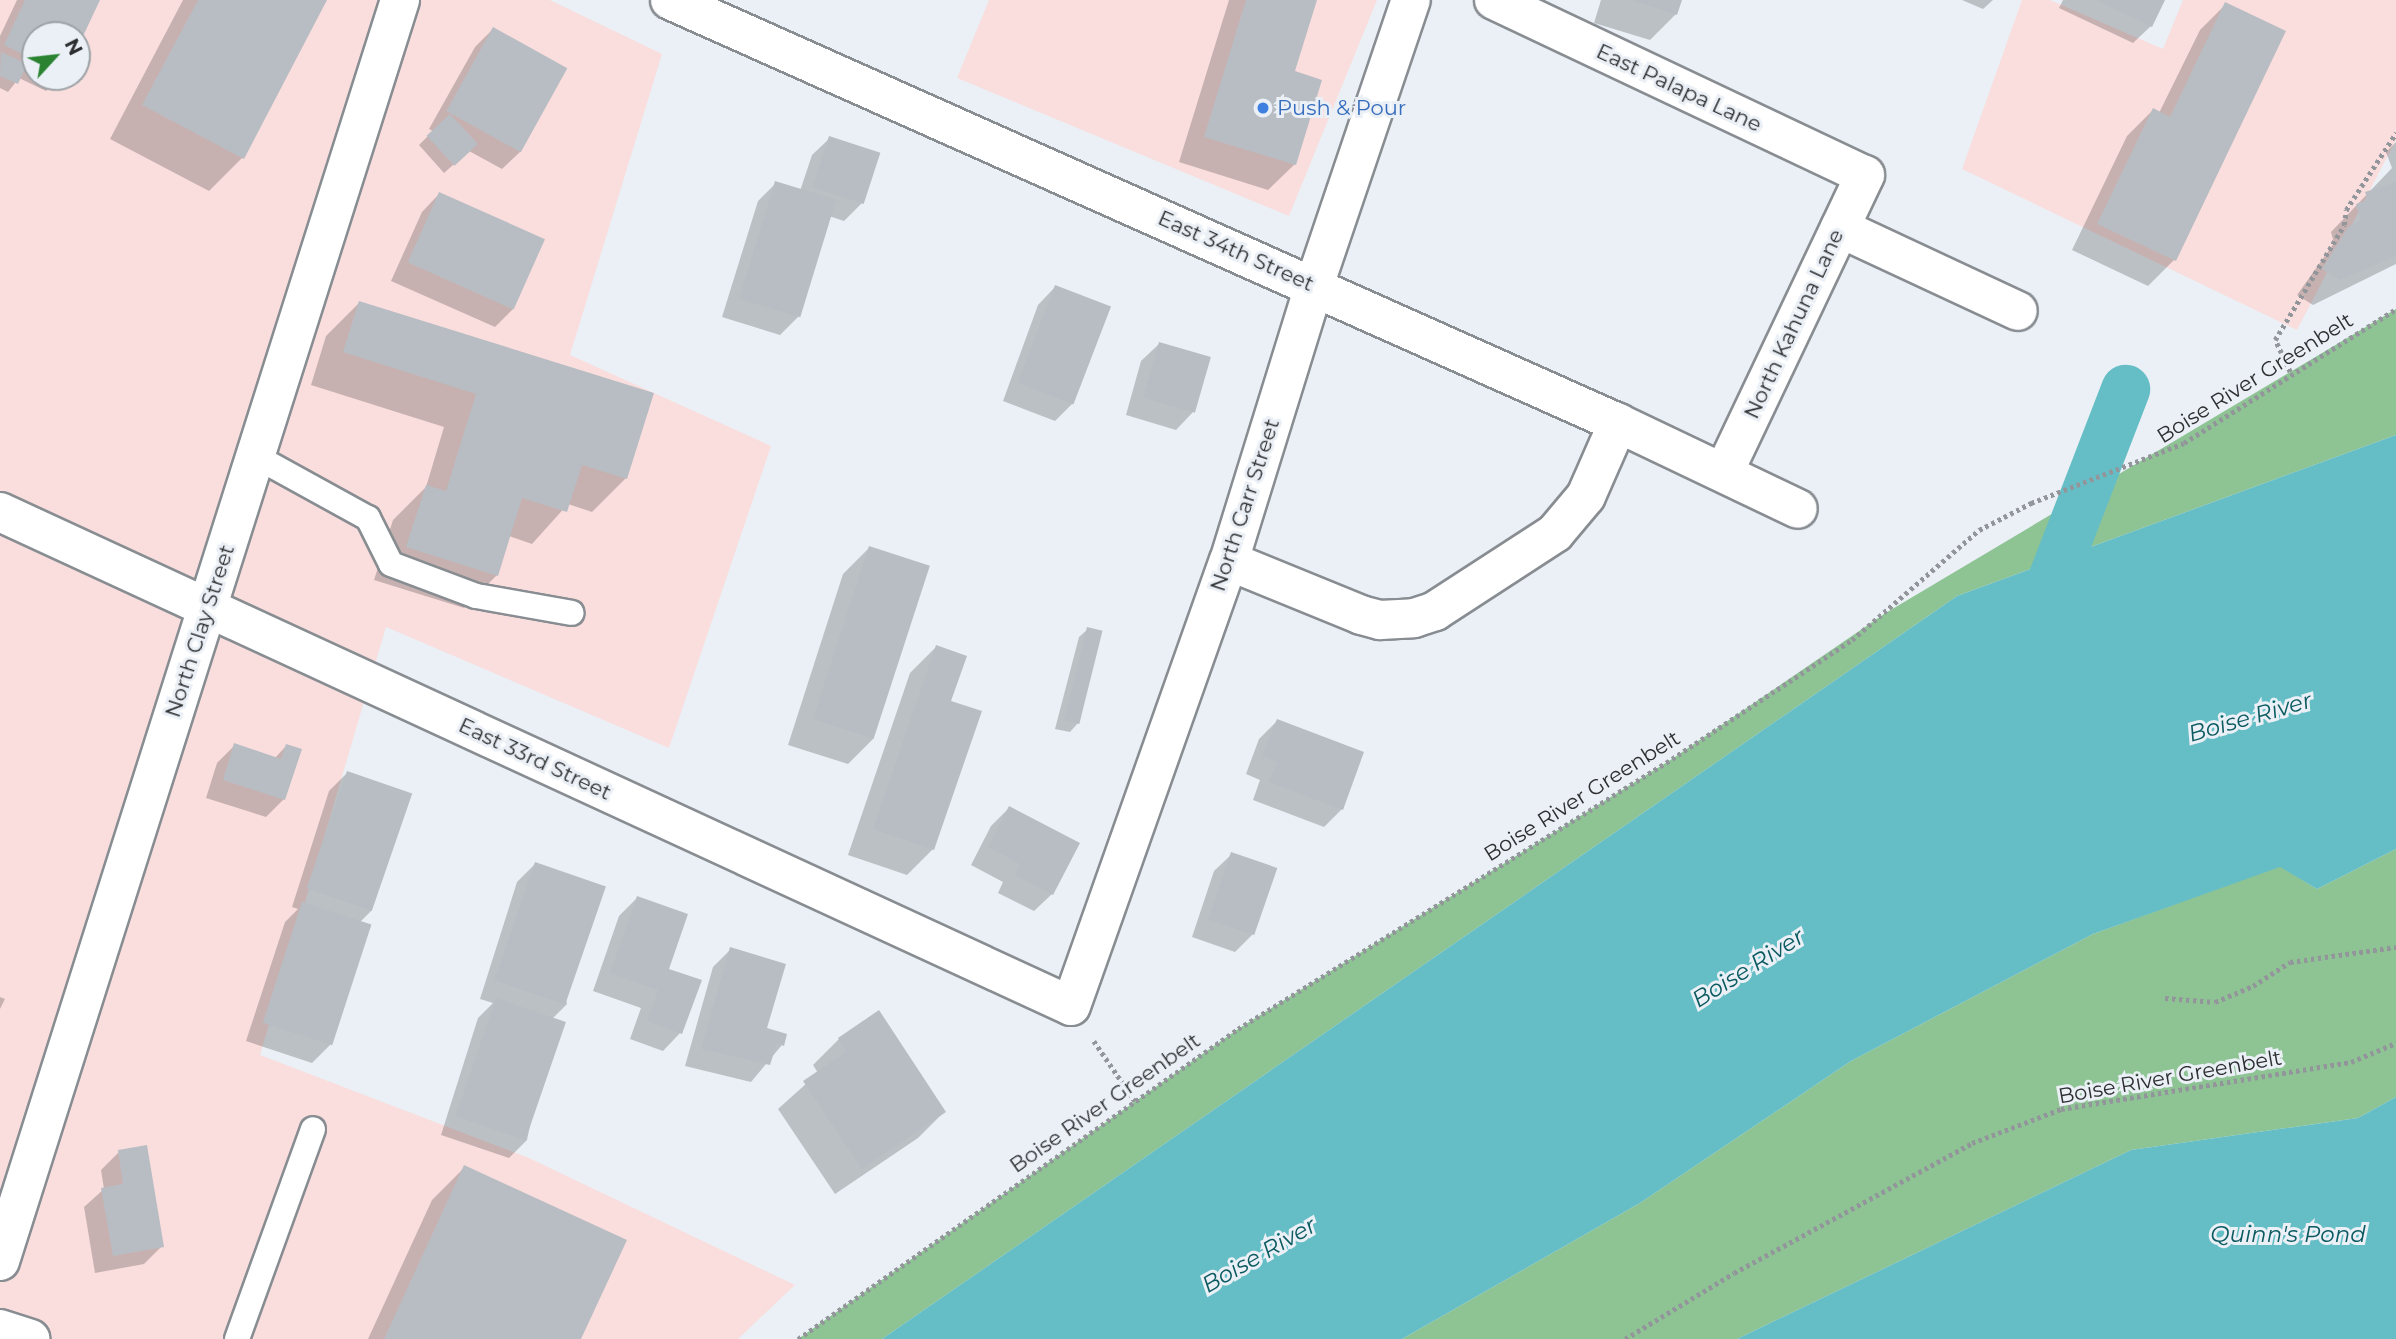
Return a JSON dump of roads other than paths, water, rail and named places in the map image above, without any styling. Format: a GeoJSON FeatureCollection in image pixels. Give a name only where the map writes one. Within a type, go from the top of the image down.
{"type":"FeatureCollection","features":[{"type":"Feature","properties":{"kind":"street","name":"North Clay Street"},"geometry":{"type":"LineString","coordinates":[[0,1261],[400,0]]}},
{"type":"Feature","properties":{"kind":"street","name":"East 34th Street"},"geometry":{"type":"LineString","coordinates":[[670,0],[1618,423],[1798,509]]}},
{"type":"Feature","properties":{"kind":"street","name":"North Carr Street"},"geometry":{"type":"LineString","coordinates":[[1070,1006],[1229,561],[1314,286],[1411,0]]}},
{"type":"Feature","properties":{"kind":"street","name":"East Palapa Lane"},"geometry":{"type":"LineString","coordinates":[[1494,0],[1865,175]]}},
{"type":"Feature","properties":{"kind":"street","name":"North Kahuna Lane"},"geometry":{"type":"LineString","coordinates":[[1724,472],[1865,175]]}},
{"type":"Feature","properties":{"kind":"street"},"geometry":{"type":"LineString","coordinates":[[1840,228],[2018,311]]}},
{"type":"Feature","properties":{"kind":"street"},"geometry":{"type":"LineString","coordinates":[[1229,561],[1361,615],[1380,620],[1414,618],[1435,611],[1555,533],[1586,496],[1618,423]]}},
{"type":"Feature","properties":{"kind":"street","name":"East 33rd Street"},"geometry":{"type":"LineString","coordinates":[[0,512],[1070,1006]]}},
{"type":"Feature","properties":{"kind":"street"},"geometry":{"type":"LineString","coordinates":[[0,1329],[30,1339]]}},
{"type":"Feature","properties":{"kind":"lane"},"geometry":{"type":"LineString","coordinates":[[256,456],[368,518],[390,564],[476,596],[572,613]]}},
{"type":"Feature","properties":{"kind":"lane"},"geometry":{"type":"LineString","coordinates":[[237,1339],[313,1129]]}},
{"type":"Feature","properties":{"kind":"water","name":"Boise River"},"geometry":{"type":"Polygon","coordinates":[[[2396,435],[2396,849],[2317,889],[2280,867],[2093,934],[1851,1061],[1640,1203],[1402,1339],[882,1339],[1957,596],[2396,435]]]}},
{"type":"Feature","properties":{"kind":"water","name":"Quinn's Pond"},"geometry":{"type":"Polygon","coordinates":[[[2396,1097],[2396,1339],[1737,1339],[2131,1150],[2358,1118],[2396,1097]]]}},
{"type":"Feature","properties":{"kind":"waterway"},"geometry":{"type":"LineString","coordinates":[[2036,620],[2125,389]]}},
{"type":"Feature","properties":{"kind":"place","name":"Push & Pour"},"geometry":{"type":"Point","coordinates":[1263,108]}}]}
